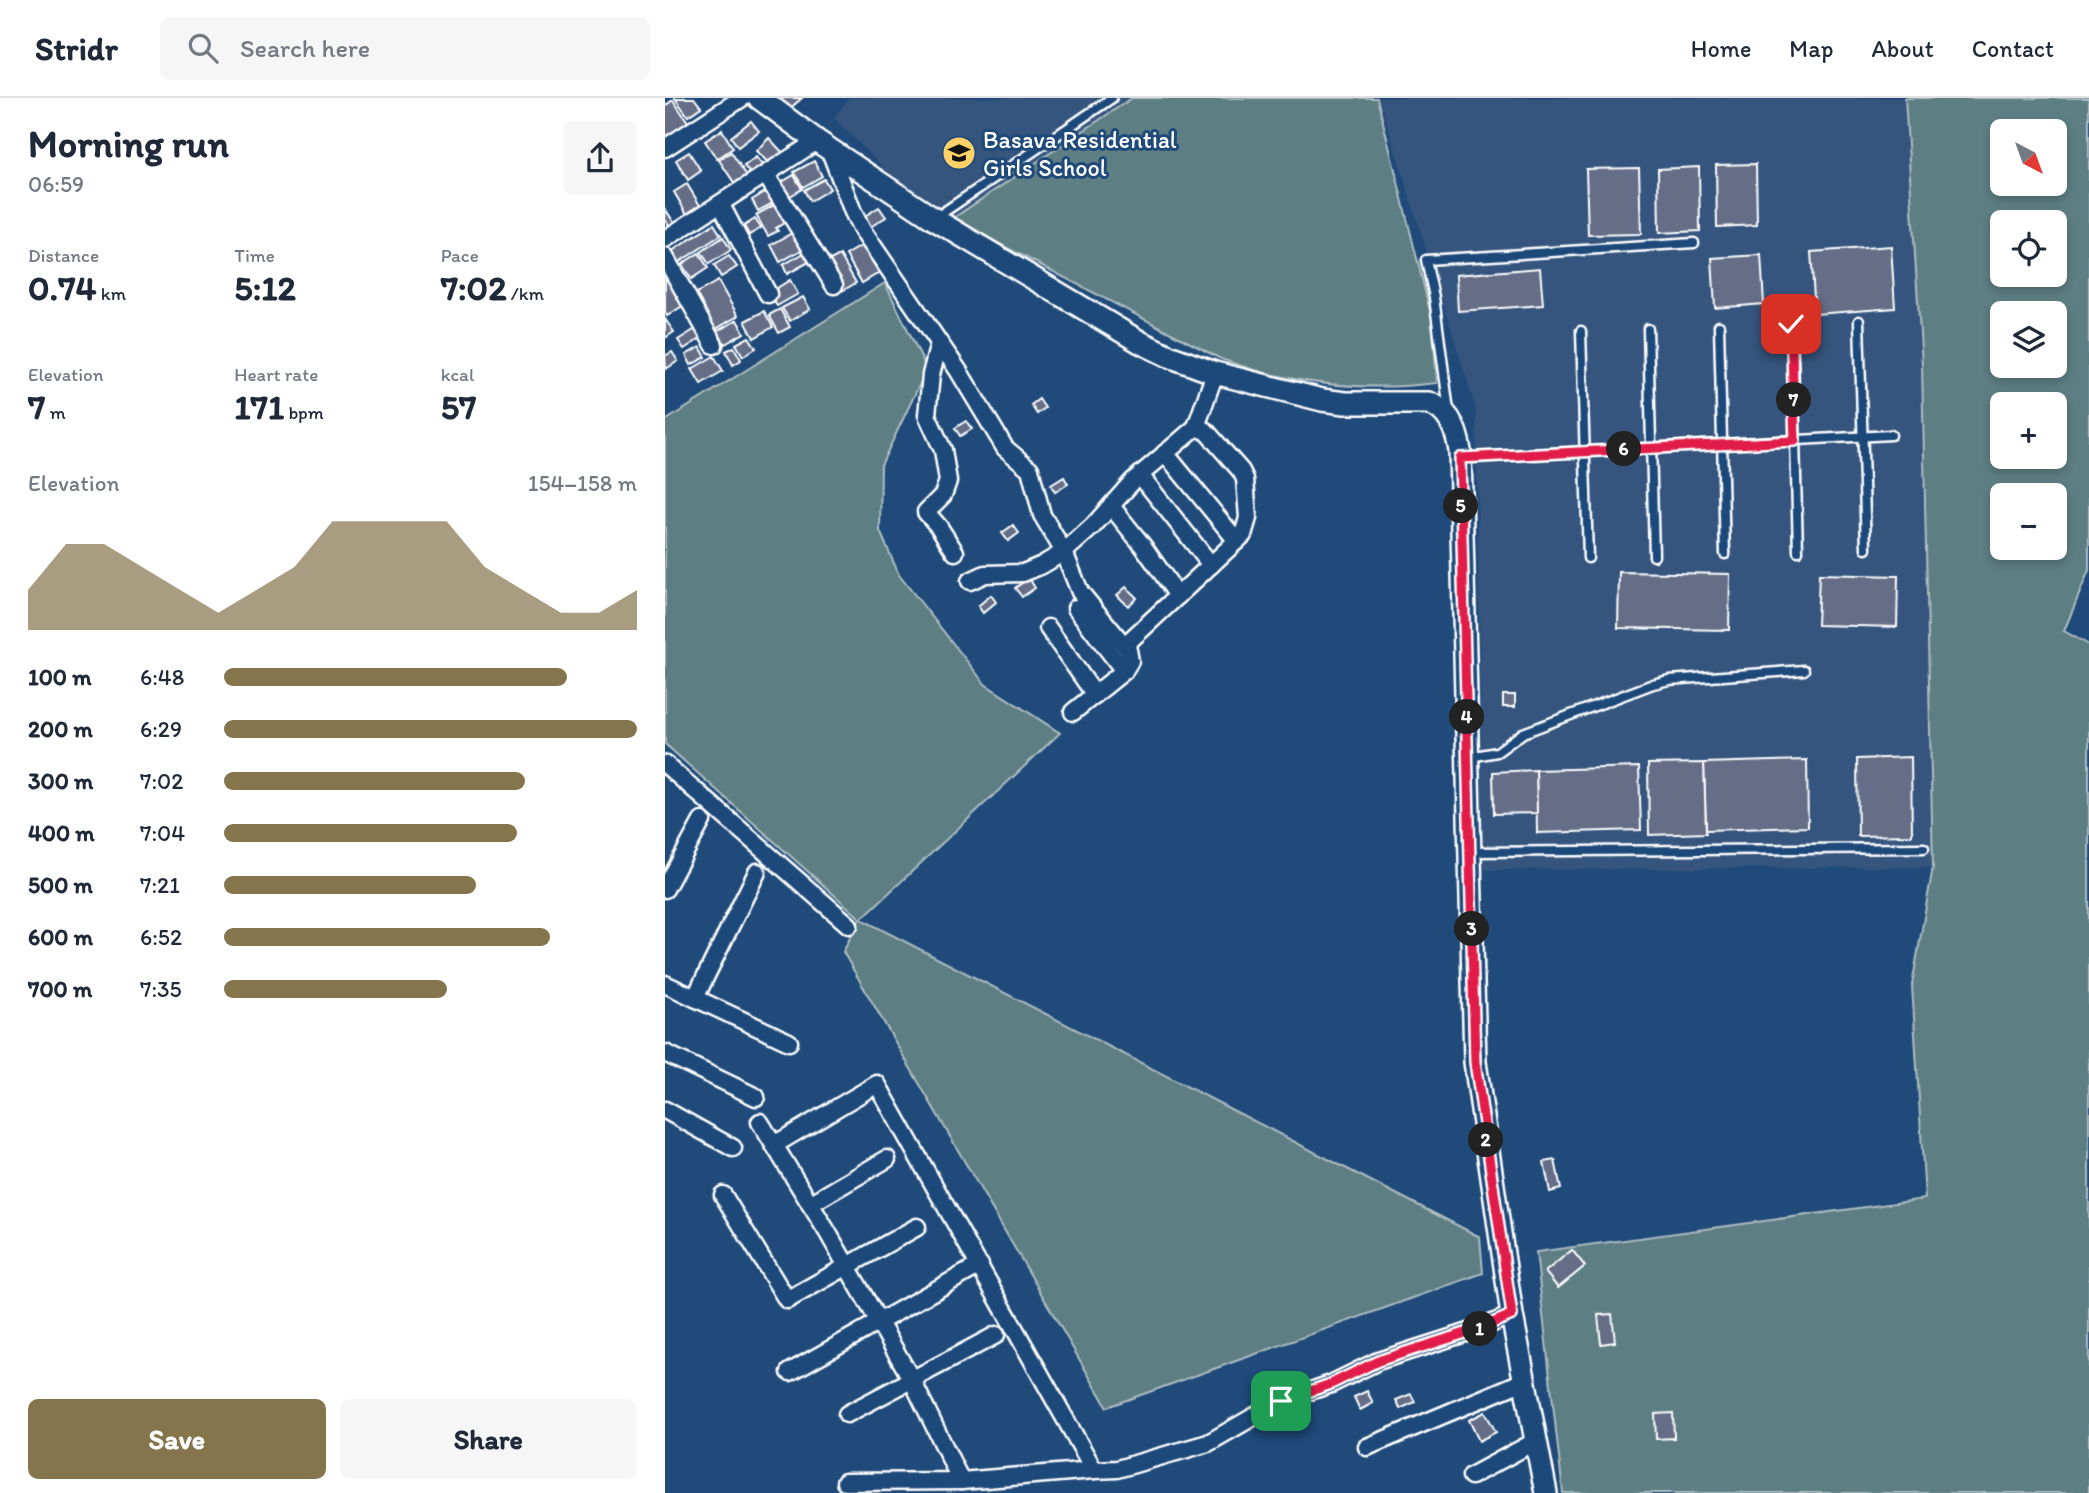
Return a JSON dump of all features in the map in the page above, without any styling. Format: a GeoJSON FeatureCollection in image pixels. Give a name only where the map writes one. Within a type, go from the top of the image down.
{"type":"FeatureCollection","features":[{"type":"Feature","properties":{"kind":"street"},"geometry":{"type":"LineString","coordinates":[[665,148],[741,98]]}},
{"type":"Feature","properties":{"kind":"street"},"geometry":{"type":"LineString","coordinates":[[759,98],[934,219],[1140,342],[1185,363],[1215,373],[1334,401],[1429,403],[1438,406],[1450,421],[1458,438],[1460,458],[1475,1062],[1512,1315],[1546,1493]]}},
{"type":"Feature","properties":{"kind":"street"},"geometry":{"type":"LineString","coordinates":[[665,239],[766,175],[823,144]]}},
{"type":"Feature","properties":{"kind":"street"},"geometry":{"type":"LineString","coordinates":[[823,144],[862,230],[958,370],[1005,448],[1030,469],[1042,515],[1064,552],[1080,592],[1125,645],[1130,661],[1124,671],[1073,712]]}},
{"type":"Feature","properties":{"kind":"street"},"geometry":{"type":"LineString","coordinates":[[766,175],[834,285]]}},
{"type":"Feature","properties":{"kind":"street"},"geometry":{"type":"LineString","coordinates":[[721,205],[768,294]]}},
{"type":"Feature","properties":{"kind":"street"},"geometry":{"type":"LineString","coordinates":[[665,257],[714,345]]}},
{"type":"Feature","properties":{"kind":"street"},"geometry":{"type":"LineString","coordinates":[[939,343],[931,374],[927,415],[943,450],[948,481],[945,492],[926,512],[955,552]]}},
{"type":"Feature","properties":{"kind":"street"},"geometry":{"type":"LineString","coordinates":[[970,581],[985,574],[1023,573],[1064,552],[1093,526],[1140,475],[1196,427],[1215,373]]}},
{"type":"Feature","properties":{"kind":"street"},"geometry":{"type":"LineString","coordinates":[[1125,645],[1237,541],[1247,526],[1247,492],[1241,471],[1206,431],[1196,427]]}},
{"type":"Feature","properties":{"kind":"street"},"geometry":{"type":"LineString","coordinates":[[1165,453],[1237,541]]}},
{"type":"Feature","properties":{"kind":"street"},"geometry":{"type":"LineString","coordinates":[[1140,475],[1211,565]]}},
{"type":"Feature","properties":{"kind":"street"},"geometry":{"type":"LineString","coordinates":[[1111,506],[1178,596]]}},
{"type":"Feature","properties":{"kind":"street"},"geometry":{"type":"LineString","coordinates":[[1076,608],[1124,671]]}},
{"type":"Feature","properties":{"kind":"street"},"geometry":{"type":"LineString","coordinates":[[1048,628],[1095,695]]}},
{"type":"Feature","properties":{"kind":"street"},"geometry":{"type":"LineString","coordinates":[[665,764],[849,925]]}},
{"type":"Feature","properties":{"kind":"street"},"geometry":{"type":"LineString","coordinates":[[665,889],[702,821]]}},
{"type":"Feature","properties":{"kind":"street"},"geometry":{"type":"LineString","coordinates":[[695,998],[757,872]]}},
{"type":"Feature","properties":{"kind":"street"},"geometry":{"type":"LineString","coordinates":[[665,984],[789,1042]]}},
{"type":"Feature","properties":{"kind":"street"},"geometry":{"type":"LineString","coordinates":[[665,1053],[756,1097]]}},
{"type":"Feature","properties":{"kind":"street"},"geometry":{"type":"LineString","coordinates":[[774,1145],[877,1084],[1094,1470]]}},
{"type":"Feature","properties":{"kind":"street"},"geometry":{"type":"LineString","coordinates":[[665,1110],[733,1148]]}},
{"type":"Feature","properties":{"kind":"street"},"geometry":{"type":"LineString","coordinates":[[760,1122],[912,1380],[961,1481]]}},
{"type":"Feature","properties":{"kind":"street"},"geometry":{"type":"LineString","coordinates":[[810,1205],[887,1159]]}},
{"type":"Feature","properties":{"kind":"street"},"geometry":{"type":"LineString","coordinates":[[723,1195],[787,1300],[917,1227]]}},
{"type":"Feature","properties":{"kind":"street"},"geometry":{"type":"LineString","coordinates":[[790,1372],[980,1265]]}},
{"type":"Feature","properties":{"kind":"street"},"geometry":{"type":"LineString","coordinates":[[845,1482],[961,1481],[1117,1469],[1208,1443],[1281,1401],[1331,1384],[1378,1361],[1478,1329],[1512,1315]]}},
{"type":"Feature","properties":{"kind":"street"},"geometry":{"type":"LineString","coordinates":[[847,1414],[996,1335]]}},
{"type":"Feature","properties":{"kind":"street"},"geometry":{"type":"LineString","coordinates":[[1367,1447],[1524,1381]]}},
{"type":"Feature","properties":{"kind":"street"},"geometry":{"type":"LineString","coordinates":[[1471,1476],[1536,1441]]}},
{"type":"Feature","properties":{"kind":"lane"},"geometry":{"type":"LineString","coordinates":[[934,219],[1112,98]]}},
{"type":"Feature","properties":{"kind":"lane"},"geometry":{"type":"LineString","coordinates":[[1450,421],[1426,260],[1694,243]]}},
{"type":"Feature","properties":{"kind":"lane"},"geometry":{"type":"LineString","coordinates":[[1859,321],[1865,549]]}},
{"type":"Feature","properties":{"kind":"lane"},"geometry":{"type":"LineString","coordinates":[[1791,324],[1798,551]]}},
{"type":"Feature","properties":{"kind":"lane"},"geometry":{"type":"LineString","coordinates":[[1719,326],[1725,554]]}},
{"type":"Feature","properties":{"kind":"lane"},"geometry":{"type":"LineString","coordinates":[[1648,329],[1654,556]]}},
{"type":"Feature","properties":{"kind":"lane"},"geometry":{"type":"LineString","coordinates":[[1581,331],[1588,558]]}},
{"type":"Feature","properties":{"kind":"lane"},"geometry":{"type":"LineString","coordinates":[[1460,458],[1891,435]]}},
{"type":"Feature","properties":{"kind":"lane"},"geometry":{"type":"LineString","coordinates":[[1468,757],[1497,751],[1523,733],[1653,684],[1669,680],[1804,670]]}},
{"type":"Feature","properties":{"kind":"lane"},"geometry":{"type":"LineString","coordinates":[[1470,852],[1924,848]]}},
{"type":"Feature","properties":{"kind":"shaded area","name":"Basava Residential Girls School"},"geometry":{"type":"Polygon","coordinates":[[[849,98],[1132,98],[952,219],[902,187],[834,118],[849,98]]]}},
{"type":"Feature","properties":{"kind":"shaded area"},"geometry":{"type":"Polygon","coordinates":[[[1379,98],[1905,98],[1922,365],[1933,867],[1483,870],[1476,409],[1379,98]]]}},
{"type":"Feature","properties":{"kind":"green space"},"geometry":{"type":"Polygon","coordinates":[[[1132,98],[1377,98],[1432,319],[1437,383],[1382,387],[1328,384],[1274,375],[1221,359],[952,219],[1132,98]]]}},
{"type":"Feature","properties":{"kind":"green space"},"geometry":{"type":"Polygon","coordinates":[[[1905,98],[2089,98],[2089,570],[2064,631],[2089,645],[2089,1493],[1563,1493],[1536,1252],[1925,1199],[1912,985],[1933,867],[1922,365],[1905,98]]]}},
{"type":"Feature","properties":{"kind":"green space"},"geometry":{"type":"Polygon","coordinates":[[[885,283],[927,369],[881,465],[880,531],[899,575],[985,684],[1060,733],[861,919],[1480,1237],[1483,1273],[1107,1407],[843,952],[860,918],[665,744],[665,421],[885,283]]]}},
{"type":"Feature","properties":{"kind":"building"},"geometry":{"type":"Polygon","coordinates":[[[675,98],[694,98],[701,107],[688,116],[675,98]]]}},
{"type":"Feature","properties":{"kind":"building"},"geometry":{"type":"Polygon","coordinates":[[[776,98],[802,98],[787,111],[776,98]]]}},
{"type":"Feature","properties":{"kind":"building"},"geometry":{"type":"Polygon","coordinates":[[[673,100],[688,122],[665,138],[665,106],[673,100]]]}},
{"type":"Feature","properties":{"kind":"building"},"geometry":{"type":"Polygon","coordinates":[[[751,121],[759,131],[738,147],[731,137],[751,121]]]}},
{"type":"Feature","properties":{"kind":"building"},"geometry":{"type":"Polygon","coordinates":[[[722,130],[733,148],[717,159],[705,141],[722,130]]]}},
{"type":"Feature","properties":{"kind":"building"},"geometry":{"type":"Polygon","coordinates":[[[769,138],[784,154],[772,166],[756,151],[769,138]]]}},
{"type":"Feature","properties":{"kind":"building"},"geometry":{"type":"Polygon","coordinates":[[[689,152],[701,171],[688,180],[676,160],[689,152]]]}},
{"type":"Feature","properties":{"kind":"building"},"geometry":{"type":"Polygon","coordinates":[[[731,152],[749,179],[737,187],[719,160],[731,152]]]}},
{"type":"Feature","properties":{"kind":"building"},"geometry":{"type":"Polygon","coordinates":[[[756,157],[765,169],[754,178],[744,166],[756,157]]]}},
{"type":"Feature","properties":{"kind":"building"},"geometry":{"type":"Polygon","coordinates":[[[814,161],[822,176],[803,187],[794,172],[814,161]]]}},
{"type":"Feature","properties":{"kind":"building"},"geometry":{"type":"Polygon","coordinates":[[[1756,164],[1757,225],[1717,227],[1716,165],[1756,164]]]}},
{"type":"Feature","properties":{"kind":"building"},"geometry":{"type":"Polygon","coordinates":[[[1699,167],[1700,231],[1659,233],[1658,169],[1699,167]]]}},
{"type":"Feature","properties":{"kind":"building"},"geometry":{"type":"Polygon","coordinates":[[[1639,168],[1641,234],[1588,235],[1586,169],[1639,168]]]}},
{"type":"Feature","properties":{"kind":"building"},"geometry":{"type":"Polygon","coordinates":[[[794,175],[802,189],[785,199],[777,185],[794,175]]]}},
{"type":"Feature","properties":{"kind":"building"},"geometry":{"type":"Polygon","coordinates":[[[824,179],[830,189],[810,201],[804,190],[824,179]]]}},
{"type":"Feature","properties":{"kind":"building"},"geometry":{"type":"Polygon","coordinates":[[[687,184],[701,207],[688,216],[674,192],[687,184]]]}},
{"type":"Feature","properties":{"kind":"building"},"geometry":{"type":"Polygon","coordinates":[[[770,189],[777,201],[758,211],[752,200],[770,189]]]}},
{"type":"Feature","properties":{"kind":"building"},"geometry":{"type":"Polygon","coordinates":[[[776,204],[786,222],[776,228],[778,231],[768,236],[756,215],[776,204]]]}},
{"type":"Feature","properties":{"kind":"building"},"geometry":{"type":"Polygon","coordinates":[[[879,207],[886,217],[867,229],[860,219],[879,207]]]}},
{"type":"Feature","properties":{"kind":"building"},"geometry":{"type":"Polygon","coordinates":[[[666,210],[675,224],[670,227],[665,219],[666,210]]]}},
{"type":"Feature","properties":{"kind":"building"},"geometry":{"type":"Polygon","coordinates":[[[755,219],[761,228],[749,235],[744,226],[755,219]]]}},
{"type":"Feature","properties":{"kind":"building"},"geometry":{"type":"Polygon","coordinates":[[[714,224],[721,235],[676,264],[669,253],[714,224]]]}},
{"type":"Feature","properties":{"kind":"building"},"geometry":{"type":"Polygon","coordinates":[[[794,232],[803,249],[780,262],[771,245],[794,232]]]}},
{"type":"Feature","properties":{"kind":"building"},"geometry":{"type":"Polygon","coordinates":[[[723,237],[731,250],[709,264],[701,252],[723,237]]]}},
{"type":"Feature","properties":{"kind":"building"},"geometry":{"type":"Polygon","coordinates":[[[863,245],[879,273],[862,283],[846,255],[863,245]]]}},
{"type":"Feature","properties":{"kind":"building"},"geometry":{"type":"Polygon","coordinates":[[[1891,246],[1895,308],[1815,314],[1811,252],[1891,246]]]}},
{"type":"Feature","properties":{"kind":"building"},"geometry":{"type":"Polygon","coordinates":[[[699,253],[708,268],[691,279],[682,264],[699,253]]]}},
{"type":"Feature","properties":{"kind":"building"},"geometry":{"type":"Polygon","coordinates":[[[804,253],[809,262],[787,274],[783,265],[804,253]]]}},
{"type":"Feature","properties":{"kind":"building"},"geometry":{"type":"Polygon","coordinates":[[[840,255],[856,283],[842,291],[826,262],[840,255]]]}},
{"type":"Feature","properties":{"kind":"building"},"geometry":{"type":"Polygon","coordinates":[[[1761,255],[1764,304],[1715,308],[1712,258],[1761,255]]]}},
{"type":"Feature","properties":{"kind":"building"},"geometry":{"type":"Polygon","coordinates":[[[729,256],[737,267],[721,277],[714,265],[729,256]]]}},
{"type":"Feature","properties":{"kind":"building"},"geometry":{"type":"Polygon","coordinates":[[[665,268],[687,303],[667,316],[665,312],[665,268]]]}},
{"type":"Feature","properties":{"kind":"building"},"geometry":{"type":"Polygon","coordinates":[[[1540,268],[1543,305],[1458,311],[1456,275],[1540,268]]]}},
{"type":"Feature","properties":{"kind":"building"},"geometry":{"type":"Polygon","coordinates":[[[790,280],[798,294],[777,306],[769,293],[790,280]]]}},
{"type":"Feature","properties":{"kind":"building"},"geometry":{"type":"Polygon","coordinates":[[[718,281],[738,316],[714,330],[695,294],[718,281]]]}},
{"type":"Feature","properties":{"kind":"building"},"geometry":{"type":"Polygon","coordinates":[[[803,297],[810,309],[790,321],[782,308],[803,297]]]}},
{"type":"Feature","properties":{"kind":"building"},"geometry":{"type":"Polygon","coordinates":[[[780,309],[790,327],[779,333],[769,315],[780,309]]]}},
{"type":"Feature","properties":{"kind":"building"},"geometry":{"type":"Polygon","coordinates":[[[764,311],[773,327],[754,338],[745,321],[764,311]]]}},
{"type":"Feature","properties":{"kind":"building"},"geometry":{"type":"Polygon","coordinates":[[[665,319],[674,332],[665,338],[665,319]]]}},
{"type":"Feature","properties":{"kind":"building"},"geometry":{"type":"Polygon","coordinates":[[[737,320],[744,333],[725,344],[717,331],[737,320]]]}},
{"type":"Feature","properties":{"kind":"building"},"geometry":{"type":"Polygon","coordinates":[[[697,328],[703,337],[684,349],[678,340],[697,328]]]}},
{"type":"Feature","properties":{"kind":"building"},"geometry":{"type":"Polygon","coordinates":[[[749,337],[756,348],[743,356],[736,344],[749,337]]]}},
{"type":"Feature","properties":{"kind":"building"},"geometry":{"type":"Polygon","coordinates":[[[700,347],[706,357],[691,365],[686,355],[700,347]]]}},
{"type":"Feature","properties":{"kind":"building"},"geometry":{"type":"Polygon","coordinates":[[[734,347],[741,360],[733,365],[726,351],[734,347]]]}},
{"type":"Feature","properties":{"kind":"building"},"geometry":{"type":"Polygon","coordinates":[[[672,352],[678,361],[666,369],[665,356],[672,352]]]}},
{"type":"Feature","properties":{"kind":"building"},"geometry":{"type":"Polygon","coordinates":[[[714,356],[723,371],[701,384],[692,369],[714,356]]]}},
{"type":"Feature","properties":{"kind":"building"},"geometry":{"type":"Polygon","coordinates":[[[1039,399],[1045,408],[1037,414],[1031,405],[1039,399]]]}},
{"type":"Feature","properties":{"kind":"building"},"geometry":{"type":"Polygon","coordinates":[[[966,421],[972,429],[960,436],[955,428],[966,421]]]}},
{"type":"Feature","properties":{"kind":"building"},"geometry":{"type":"Polygon","coordinates":[[[1064,477],[1068,484],[1055,492],[1051,485],[1064,477]]]}},
{"type":"Feature","properties":{"kind":"building"},"geometry":{"type":"Polygon","coordinates":[[[1013,525],[1019,533],[1008,541],[1002,533],[1013,525]]]}},
{"type":"Feature","properties":{"kind":"building"},"geometry":{"type":"Polygon","coordinates":[[[1619,572],[1730,574],[1729,630],[1618,628],[1619,572]]]}},
{"type":"Feature","properties":{"kind":"building"},"geometry":{"type":"Polygon","coordinates":[[[1819,574],[1898,576],[1897,627],[1817,625],[1819,574]]]}},
{"type":"Feature","properties":{"kind":"building"},"geometry":{"type":"Polygon","coordinates":[[[1029,578],[1035,588],[1022,597],[1015,588],[1029,578]]]}},
{"type":"Feature","properties":{"kind":"building"},"geometry":{"type":"Polygon","coordinates":[[[1126,587],[1137,598],[1128,606],[1117,595],[1126,587]]]}},
{"type":"Feature","properties":{"kind":"building"},"geometry":{"type":"Polygon","coordinates":[[[991,595],[996,602],[983,613],[978,606],[991,595]]]}},
{"type":"Feature","properties":{"kind":"building"},"geometry":{"type":"Polygon","coordinates":[[[1503,695],[1515,695],[1515,707],[1503,707],[1503,695]]]}},
{"type":"Feature","properties":{"kind":"building"},"geometry":{"type":"Polygon","coordinates":[[[1911,757],[1912,835],[1858,836],[1857,759],[1911,757]]]}},
{"type":"Feature","properties":{"kind":"building"},"geometry":{"type":"Polygon","coordinates":[[[1807,760],[1808,827],[1706,830],[1704,763],[1807,760]]]}},
{"type":"Feature","properties":{"kind":"building"},"geometry":{"type":"Polygon","coordinates":[[[1704,763],[1706,833],[1649,835],[1648,764],[1704,763]]]}},
{"type":"Feature","properties":{"kind":"building"},"geometry":{"type":"Polygon","coordinates":[[[1639,767],[1641,830],[1537,833],[1536,770],[1639,767]]]}},
{"type":"Feature","properties":{"kind":"building"},"geometry":{"type":"Polygon","coordinates":[[[1536,770],[1537,813],[1494,814],[1493,772],[1536,770]]]}},
{"type":"Feature","properties":{"kind":"building"},"geometry":{"type":"Polygon","coordinates":[[[1555,1160],[1561,1189],[1550,1192],[1544,1162],[1555,1160]]]}},
{"type":"Feature","properties":{"kind":"building"},"geometry":{"type":"Polygon","coordinates":[[[1572,1250],[1585,1266],[1558,1288],[1545,1272],[1572,1250]]]}},
{"type":"Feature","properties":{"kind":"building"},"geometry":{"type":"Polygon","coordinates":[[[1612,1314],[1615,1342],[1601,1344],[1598,1315],[1612,1314]]]}},
{"type":"Feature","properties":{"kind":"building"},"geometry":{"type":"Polygon","coordinates":[[[1367,1391],[1373,1403],[1360,1410],[1354,1397],[1367,1391]]]}},
{"type":"Feature","properties":{"kind":"building"},"geometry":{"type":"Polygon","coordinates":[[[1411,1394],[1415,1402],[1400,1409],[1396,1400],[1411,1394]]]}},
{"type":"Feature","properties":{"kind":"building"},"geometry":{"type":"Polygon","coordinates":[[[1485,1412],[1496,1432],[1479,1441],[1469,1420],[1485,1412]]]}},
{"type":"Feature","properties":{"kind":"building"},"geometry":{"type":"Polygon","coordinates":[[[1673,1413],[1674,1438],[1656,1439],[1655,1414],[1673,1413]]]}},
{"type":"Feature","properties":{"kind":"place","name":"Basava Residential Girls School"},"geometry":{"type":"Point","coordinates":[959,153]}},
{"type":"Feature","properties":{"kind":"route"},"geometry":{"type":"LineString","coordinates":[[1281,1401],[1331,1384],[1378,1361],[1478,1329],[1512,1315],[1475,1062],[1460,458],[1795,441],[1791,324]]}}]}
